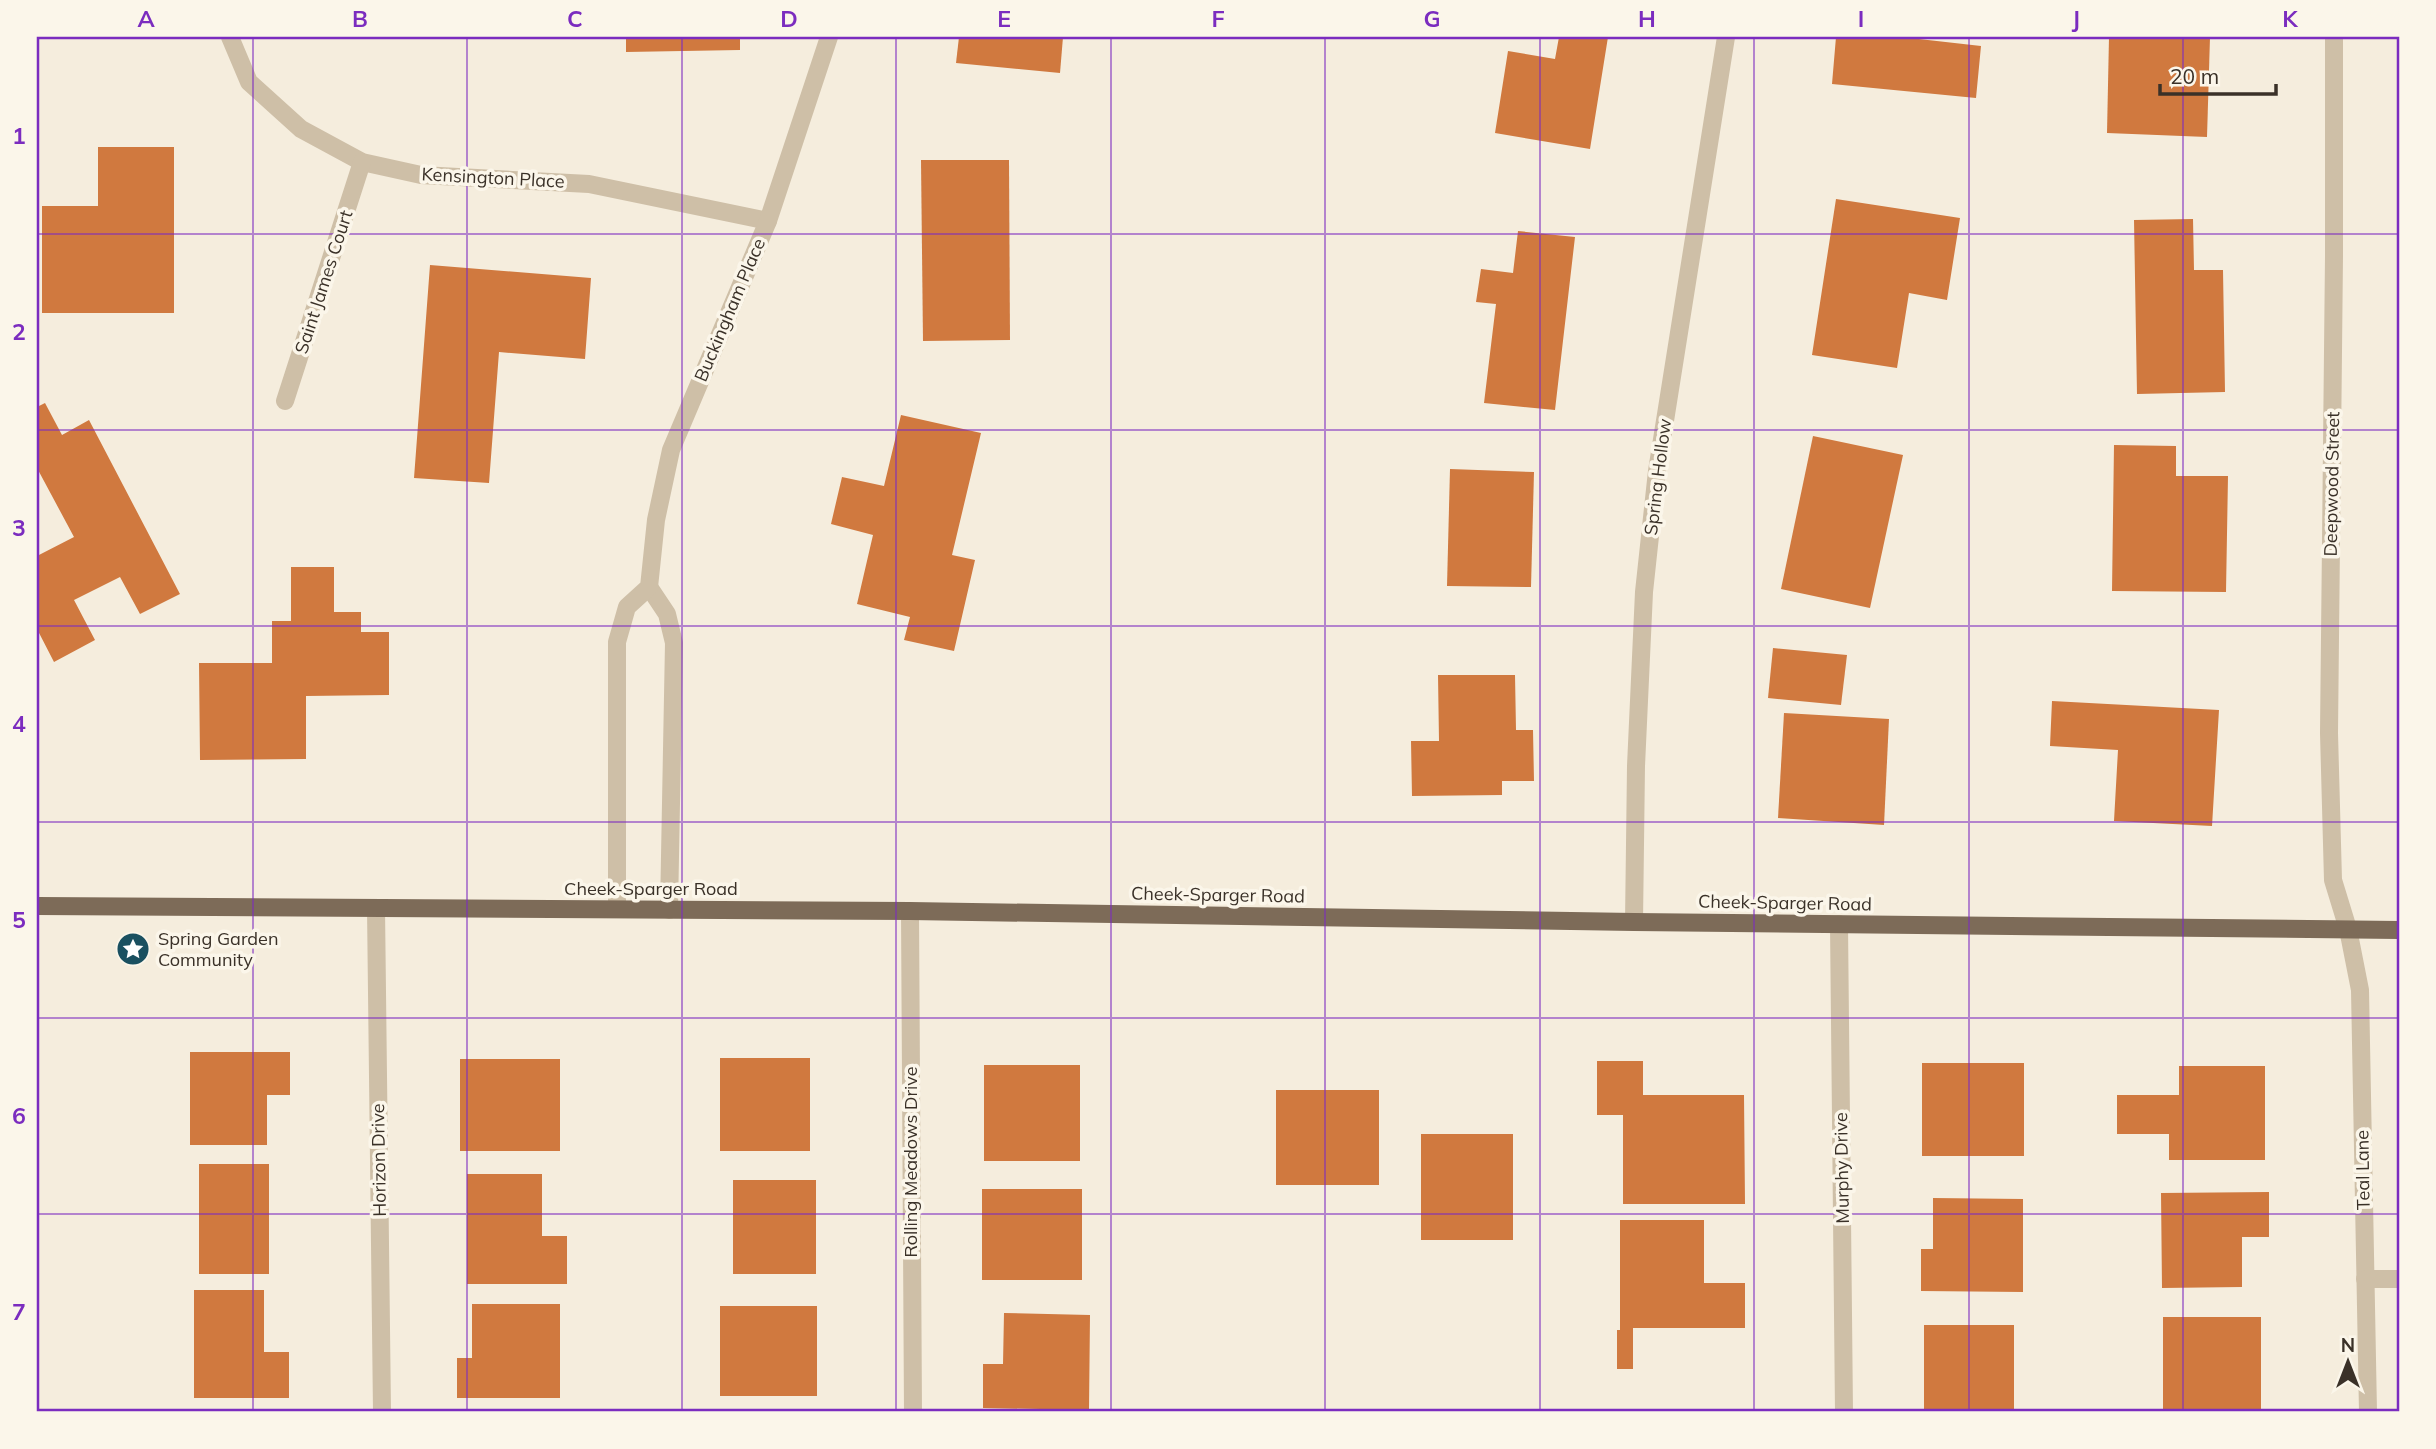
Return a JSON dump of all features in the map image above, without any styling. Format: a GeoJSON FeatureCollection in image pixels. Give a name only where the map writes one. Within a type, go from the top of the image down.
{"type":"FeatureCollection","features":[{"type":"Feature","properties":{"kind":"main road","name":"Cheek-Sparger Road"},"geometry":{"type":"LineString","coordinates":[[37,906],[909,911],[2399,930]]}},
{"type":"Feature","properties":{"kind":"street","name":"Kensington Place"},"geometry":{"type":"LineString","coordinates":[[230,37],[249,82],[301,129],[362,162],[421,176],[589,184],[768,221]]}},
{"type":"Feature","properties":{"kind":"street","name":"Buckingham Place"},"geometry":{"type":"LineString","coordinates":[[649,587],[656,520],[671,450],[768,221],[829,37]]}},
{"type":"Feature","properties":{"kind":"street","name":"Spring Hollow"},"geometry":{"type":"LineString","coordinates":[[1634,922],[1636,766],[1644,592],[1661,444],[1726,37]]}},
{"type":"Feature","properties":{"kind":"street","name":"Deepwood Street"},"geometry":{"type":"LineString","coordinates":[[2334,37],[2329,733],[2333,880],[2348,929]]}},
{"type":"Feature","properties":{"kind":"street","name":"Saint James Court"},"geometry":{"type":"LineString","coordinates":[[285,401],[362,162]]}},
{"type":"Feature","properties":{"kind":"street"},"geometry":{"type":"LineString","coordinates":[[617,909],[617,642],[627,607],[649,587],[667,614],[674,643],[669,910]]}},
{"type":"Feature","properties":{"kind":"street","name":"Horizon Drive"},"geometry":{"type":"LineString","coordinates":[[376,908],[382,1412]]}},
{"type":"Feature","properties":{"kind":"street","name":"Rolling Meadows Drive"},"geometry":{"type":"LineString","coordinates":[[909,911],[913,1412]]}},
{"type":"Feature","properties":{"kind":"street","name":"Murphy Drive"},"geometry":{"type":"LineString","coordinates":[[1839,924],[1844,1412]]}},
{"type":"Feature","properties":{"kind":"street","name":"Teal Lane"},"geometry":{"type":"LineString","coordinates":[[2348,929],[2360,989],[2368,1412]]}},
{"type":"Feature","properties":{"kind":"street"},"geometry":{"type":"LineString","coordinates":[[2365,1279],[2399,1279]]}},
{"type":"Feature","properties":{"kind":"building"},"geometry":{"type":"Polygon","coordinates":[[[626,37],[740,37],[740,50],[626,52],[626,37]]]}},
{"type":"Feature","properties":{"kind":"building"},"geometry":{"type":"Polygon","coordinates":[[[959,37],[1063,37],[1060,73],[956,63],[959,37]]]}},
{"type":"Feature","properties":{"kind":"building"},"geometry":{"type":"Polygon","coordinates":[[[1559,37],[1608,37],[1590,149],[1495,133],[1508,51],[1555,59],[1559,37]]]}},
{"type":"Feature","properties":{"kind":"building"},"geometry":{"type":"Polygon","coordinates":[[[1836,37],[1919,37],[1981,46],[1976,98],[1832,84],[1836,37]]]}},
{"type":"Feature","properties":{"kind":"building"},"geometry":{"type":"Polygon","coordinates":[[[2109,37],[2210,37],[2207,137],[2107,133],[2109,37]]]}},
{"type":"Feature","properties":{"kind":"building"},"geometry":{"type":"Polygon","coordinates":[[[98,147],[174,147],[174,313],[42,313],[42,206],[98,206],[98,147]]]}},
{"type":"Feature","properties":{"kind":"building"},"geometry":{"type":"Polygon","coordinates":[[[921,160],[1009,160],[1010,340],[923,341],[921,160]]]}},
{"type":"Feature","properties":{"kind":"building"},"geometry":{"type":"Polygon","coordinates":[[[1836,199],[1960,218],[1947,300],[1909,293],[1897,368],[1812,355],[1836,199]]]}},
{"type":"Feature","properties":{"kind":"building"},"geometry":{"type":"Polygon","coordinates":[[[2193,219],[2194,270],[2223,270],[2225,392],[2137,394],[2134,220],[2193,219]]]}},
{"type":"Feature","properties":{"kind":"building"},"geometry":{"type":"Polygon","coordinates":[[[1518,231],[1575,237],[1555,410],[1484,403],[1496,304],[1476,302],[1481,269],[1513,273],[1518,231]]]}},
{"type":"Feature","properties":{"kind":"building"},"geometry":{"type":"Polygon","coordinates":[[[430,265],[591,278],[585,359],[499,352],[489,483],[414,478],[430,265]]]}},
{"type":"Feature","properties":{"kind":"building"},"geometry":{"type":"Polygon","coordinates":[[[45,403],[62,435],[89,420],[180,594],[140,614],[120,577],[74,600],[95,640],[54,662],[37,629],[37,556],[74,537],[37,468],[37,407],[45,403]]]}},
{"type":"Feature","properties":{"kind":"building"},"geometry":{"type":"Polygon","coordinates":[[[901,415],[981,433],[952,555],[975,560],[954,651],[904,640],[910,617],[857,604],[873,535],[831,524],[842,477],[884,486],[901,415]]]}},
{"type":"Feature","properties":{"kind":"building"},"geometry":{"type":"Polygon","coordinates":[[[1813,436],[1903,455],[1870,608],[1781,589],[1813,436]]]}},
{"type":"Feature","properties":{"kind":"building"},"geometry":{"type":"Polygon","coordinates":[[[2114,445],[2176,446],[2176,476],[2228,476],[2226,592],[2112,591],[2114,445]]]}},
{"type":"Feature","properties":{"kind":"building"},"geometry":{"type":"Polygon","coordinates":[[[1450,469],[1534,472],[1531,587],[1447,586],[1450,469]]]}},
{"type":"Feature","properties":{"kind":"building"},"geometry":{"type":"Polygon","coordinates":[[[291,567],[334,567],[334,612],[361,612],[361,632],[389,632],[389,695],[306,696],[306,759],[200,760],[199,663],[272,663],[272,621],[291,621],[291,567]]]}},
{"type":"Feature","properties":{"kind":"building"},"geometry":{"type":"Polygon","coordinates":[[[1773,648],[1847,655],[1841,705],[1768,698],[1773,648]]]}},
{"type":"Feature","properties":{"kind":"building"},"geometry":{"type":"Polygon","coordinates":[[[1438,675],[1515,675],[1516,730],[1533,730],[1534,781],[1502,781],[1502,795],[1412,796],[1411,741],[1439,741],[1438,675]]]}},
{"type":"Feature","properties":{"kind":"building"},"geometry":{"type":"Polygon","coordinates":[[[2052,701],[2219,710],[2212,826],[2114,821],[2118,750],[2050,746],[2052,701]]]}},
{"type":"Feature","properties":{"kind":"building"},"geometry":{"type":"Polygon","coordinates":[[[1784,713],[1889,719],[1884,825],[1778,818],[1784,713]]]}},
{"type":"Feature","properties":{"kind":"building"},"geometry":{"type":"Polygon","coordinates":[[[190,1052],[290,1052],[290,1095],[267,1095],[267,1145],[190,1145],[190,1052]]]}},
{"type":"Feature","properties":{"kind":"building"},"geometry":{"type":"Polygon","coordinates":[[[720,1058],[810,1058],[810,1151],[720,1151],[720,1058]]]}},
{"type":"Feature","properties":{"kind":"building"},"geometry":{"type":"Polygon","coordinates":[[[460,1059],[560,1059],[560,1151],[460,1151],[460,1059]]]}},
{"type":"Feature","properties":{"kind":"building"},"geometry":{"type":"Polygon","coordinates":[[[1597,1061],[1643,1061],[1643,1095],[1744,1095],[1745,1204],[1623,1204],[1623,1115],[1597,1115],[1597,1061]]]}},
{"type":"Feature","properties":{"kind":"building"},"geometry":{"type":"Polygon","coordinates":[[[1922,1063],[2024,1063],[2024,1156],[1922,1156],[1922,1063]]]}},
{"type":"Feature","properties":{"kind":"building"},"geometry":{"type":"Polygon","coordinates":[[[984,1065],[1080,1065],[1080,1161],[984,1161],[984,1065]]]}},
{"type":"Feature","properties":{"kind":"building"},"geometry":{"type":"Polygon","coordinates":[[[2179,1066],[2265,1066],[2265,1160],[2169,1160],[2169,1134],[2117,1134],[2117,1095],[2179,1095],[2179,1066]]]}},
{"type":"Feature","properties":{"kind":"building"},"geometry":{"type":"Polygon","coordinates":[[[1276,1090],[1379,1090],[1379,1185],[1276,1185],[1276,1090]]]}},
{"type":"Feature","properties":{"kind":"building"},"geometry":{"type":"Polygon","coordinates":[[[1421,1134],[1513,1134],[1513,1240],[1421,1240],[1421,1134]]]}},
{"type":"Feature","properties":{"kind":"building"},"geometry":{"type":"Polygon","coordinates":[[[199,1164],[269,1164],[269,1274],[199,1274],[199,1164]]]}},
{"type":"Feature","properties":{"kind":"building"},"geometry":{"type":"Polygon","coordinates":[[[467,1174],[542,1174],[542,1236],[567,1236],[567,1284],[467,1284],[467,1174]]]}},
{"type":"Feature","properties":{"kind":"building"},"geometry":{"type":"Polygon","coordinates":[[[733,1180],[816,1180],[816,1274],[733,1274],[733,1180]]]}},
{"type":"Feature","properties":{"kind":"building"},"geometry":{"type":"Polygon","coordinates":[[[982,1189],[1082,1189],[1082,1280],[982,1280],[982,1189]]]}},
{"type":"Feature","properties":{"kind":"building"},"geometry":{"type":"Polygon","coordinates":[[[2269,1192],[2269,1237],[2242,1237],[2242,1287],[2162,1288],[2161,1193],[2269,1192]]]}},
{"type":"Feature","properties":{"kind":"building"},"geometry":{"type":"Polygon","coordinates":[[[1933,1198],[2023,1199],[2023,1292],[1921,1291],[1921,1249],[1933,1249],[1933,1198]]]}},
{"type":"Feature","properties":{"kind":"building"},"geometry":{"type":"Polygon","coordinates":[[[1620,1220],[1704,1220],[1704,1283],[1745,1283],[1745,1328],[1633,1328],[1633,1369],[1617,1369],[1617,1330],[1620,1330],[1620,1220]]]}},
{"type":"Feature","properties":{"kind":"building"},"geometry":{"type":"Polygon","coordinates":[[[194,1290],[264,1290],[264,1352],[289,1352],[289,1398],[194,1398],[194,1290]]]}},
{"type":"Feature","properties":{"kind":"building"},"geometry":{"type":"Polygon","coordinates":[[[472,1304],[560,1304],[560,1398],[457,1398],[457,1358],[472,1358],[472,1304]]]}},
{"type":"Feature","properties":{"kind":"building"},"geometry":{"type":"Polygon","coordinates":[[[720,1306],[817,1306],[817,1396],[720,1396],[720,1306]]]}},
{"type":"Feature","properties":{"kind":"building"},"geometry":{"type":"Polygon","coordinates":[[[1004,1313],[1090,1315],[1089,1410],[983,1408],[983,1364],[1003,1364],[1004,1313]]]}},
{"type":"Feature","properties":{"kind":"building"},"geometry":{"type":"Polygon","coordinates":[[[2163,1317],[2261,1317],[2261,1412],[2163,1412],[2163,1317]]]}},
{"type":"Feature","properties":{"kind":"building"},"geometry":{"type":"Polygon","coordinates":[[[1924,1325],[2014,1325],[2014,1412],[1924,1412],[1924,1325]]]}},
{"type":"Feature","properties":{"kind":"place","name":"Spring Garden Community"},"geometry":{"type":"Point","coordinates":[133,949]}}]}
